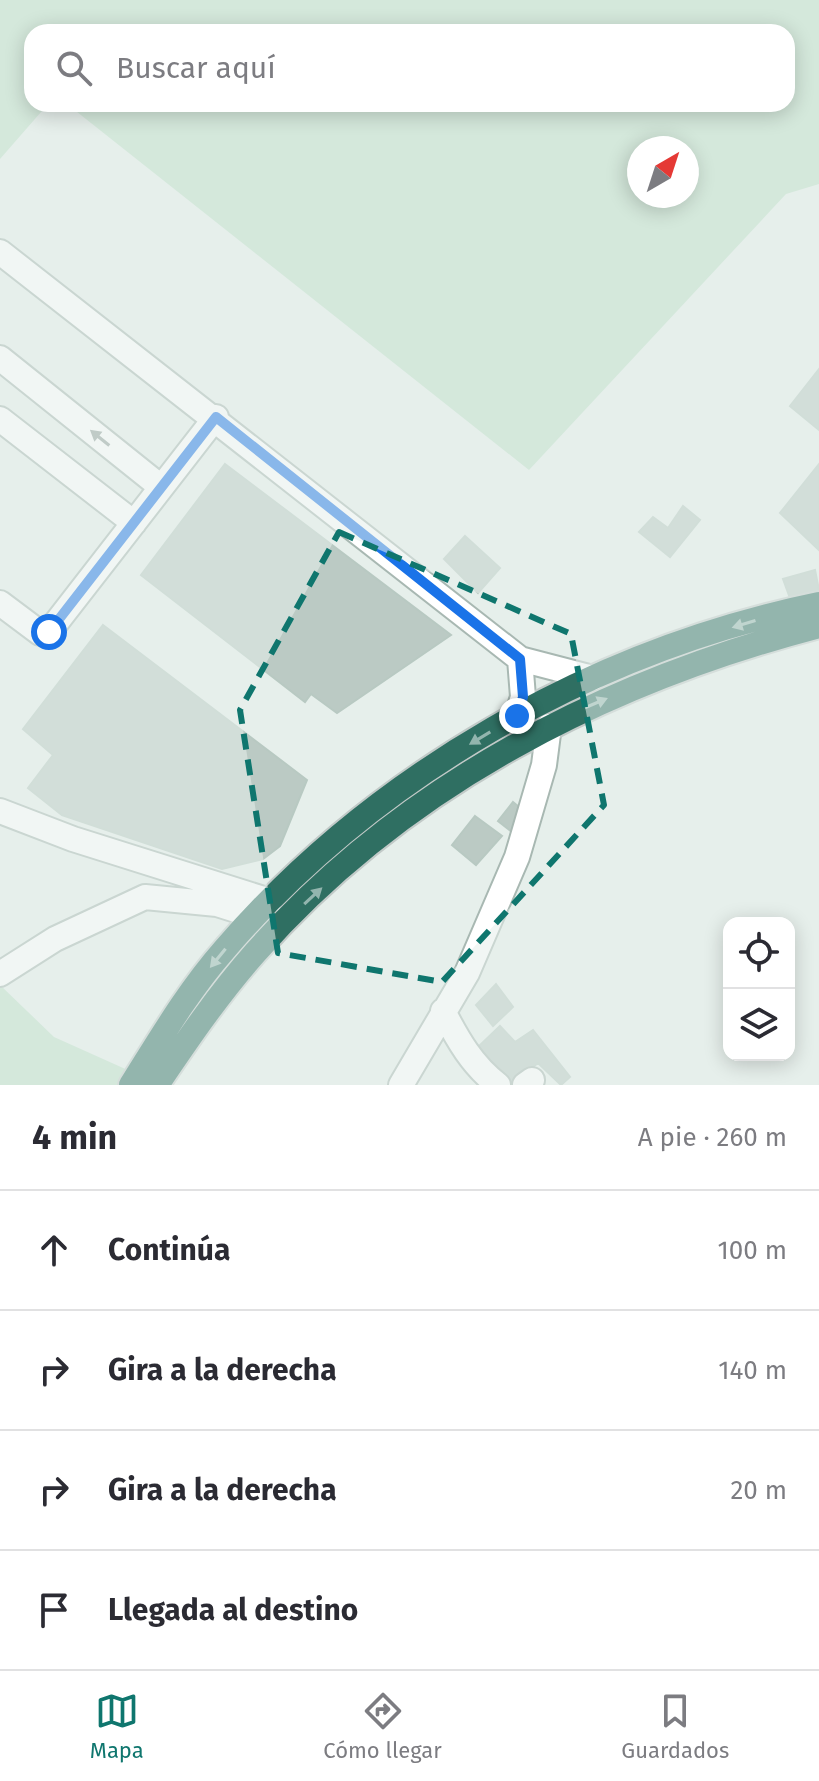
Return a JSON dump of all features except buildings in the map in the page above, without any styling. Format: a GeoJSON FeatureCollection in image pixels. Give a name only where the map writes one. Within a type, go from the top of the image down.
{"type":"FeatureCollection","features":[{"type":"Feature","properties":{"kind":"highway"},"geometry":{"type":"LineString","coordinates":[[131,1085],[194,988],[263,908],[319,856],[399,793],[517,716],[593,678],[660,650],[819,604]]}},
{"type":"Feature","properties":{"kind":"highway"},"geometry":{"type":"LineString","coordinates":[[157,1085],[221,993],[314,894],[447,787],[592,704],[707,658],[819,626]]}},
{"type":"Feature","properties":{"kind":"street"},"geometry":{"type":"LineString","coordinates":[[0,252],[216,417],[520,659],[593,678]]}},
{"type":"Feature","properties":{"kind":"street"},"geometry":{"type":"LineString","coordinates":[[0,358],[161,487]]}},
{"type":"Feature","properties":{"kind":"street"},"geometry":{"type":"LineString","coordinates":[[0,603],[40,633],[49,632],[216,417]]}},
{"type":"Feature","properties":{"kind":"street"},"geometry":{"type":"LineString","coordinates":[[0,419],[134,523]]}},
{"type":"Feature","properties":{"kind":"street"},"geometry":{"type":"LineString","coordinates":[[517,716],[523,697],[520,659]]}},
{"type":"Feature","properties":{"kind":"street"},"geometry":{"type":"LineString","coordinates":[[401,1085],[467,973],[517,857],[544,765],[549,726]]}},
{"type":"Feature","properties":{"kind":"street"},"geometry":{"type":"LineString","coordinates":[[0,811],[263,908]]}},
{"type":"Feature","properties":{"kind":"street"},"geometry":{"type":"LineString","coordinates":[[0,974],[55,939],[145,897],[263,908]]}},
{"type":"Feature","properties":{"kind":"street"},"geometry":{"type":"LineString","coordinates":[[443,1011],[462,1048],[482,1073],[498,1085]]}},
{"type":"Feature","properties":{"kind":"highlighted area"},"geometry":{"type":"Polygon","coordinates":[[[339,532],[571,634],[604,805],[442,982],[278,953],[240,710],[339,532]]]}},
{"type":"Feature","properties":{"kind":"green space"},"geometry":{"type":"Polygon","coordinates":[[[0,0],[819,0],[819,184],[786,194],[529,470],[77,112],[795,112],[795,24],[24,24],[24,112],[41,112],[0,159],[0,0]]]}},
{"type":"Feature","properties":{"kind":"green space"},"geometry":{"type":"Polygon","coordinates":[[[0,985],[54,1037],[161,1085],[0,1085],[0,985]]]}},
{"type":"Feature","properties":{"kind":"route"},"geometry":{"type":"LineString","coordinates":[[49,632],[216,417],[222,425],[520,659],[523,697],[517,716]]}}]}
